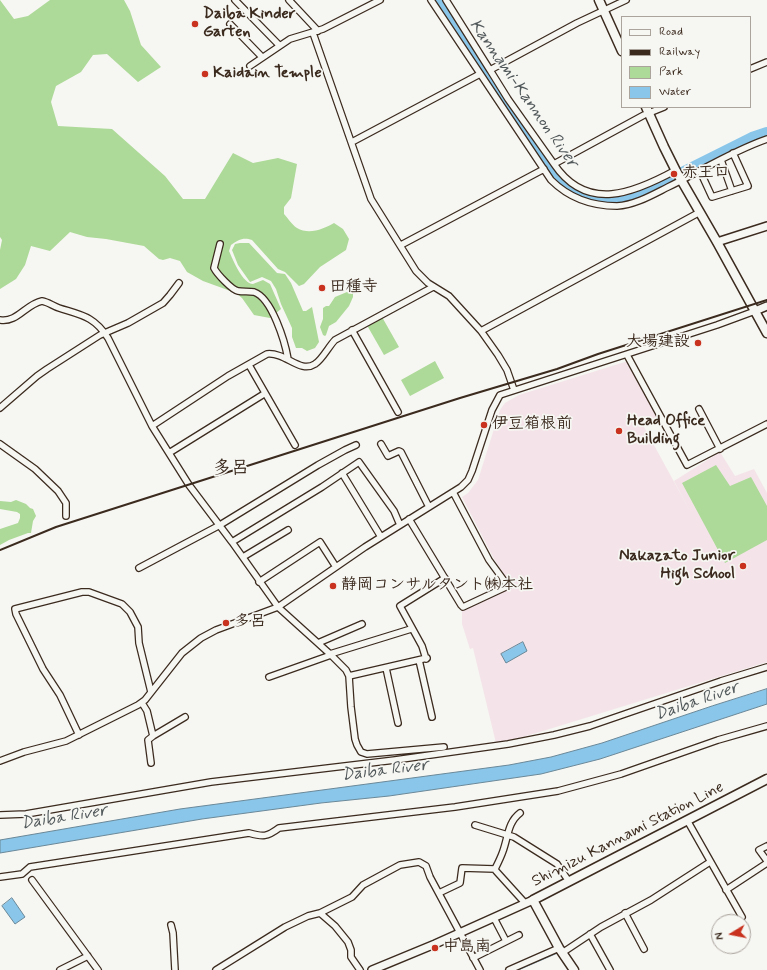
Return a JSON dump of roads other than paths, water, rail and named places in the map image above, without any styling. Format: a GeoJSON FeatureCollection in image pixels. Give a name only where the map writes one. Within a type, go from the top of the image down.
{"type":"FeatureCollection","features":[{"type":"Feature","properties":{"kind":"main road"},"geometry":{"type":"LineString","coordinates":[[599,0],[621,50]]}},
{"type":"Feature","properties":{"kind":"main road"},"geometry":{"type":"LineString","coordinates":[[648,110],[664,147],[767,333]]}},
{"type":"Feature","properties":{"kind":"main road","name":"Shimizu Kannami Station Line"},"geometry":{"type":"LineString","coordinates":[[574,970],[561,951],[533,900],[568,880],[767,779]]}},
{"type":"Feature","properties":{"kind":"street"},"geometry":{"type":"LineString","coordinates":[[235,0],[280,45]]}},
{"type":"Feature","properties":{"kind":"street"},"geometry":{"type":"LineString","coordinates":[[289,0],[316,32],[371,199],[416,272],[428,283],[449,296],[481,331],[507,370],[514,390]]}},
{"type":"Feature","properties":{"kind":"street"},"geometry":{"type":"LineString","coordinates":[[250,66],[280,45],[296,37],[316,32],[380,0]]}},
{"type":"Feature","properties":{"kind":"street"},"geometry":{"type":"LineString","coordinates":[[431,0],[551,180],[566,193],[581,200],[593,204],[618,206],[654,181],[700,171],[748,146],[767,139]]}},
{"type":"Feature","properties":{"kind":"street"},"geometry":{"type":"LineString","coordinates":[[446,0],[534,138],[559,171],[574,185],[590,192],[645,199],[679,175]]}},
{"type":"Feature","properties":{"kind":"street"},"geometry":{"type":"LineString","coordinates":[[490,70],[557,33],[626,0]]}},
{"type":"Feature","properties":{"kind":"street"},"geometry":{"type":"LineString","coordinates":[[230,24],[262,57]]}},
{"type":"Feature","properties":{"kind":"street"},"geometry":{"type":"LineString","coordinates":[[751,69],[767,62]]}},
{"type":"Feature","properties":{"kind":"street"},"geometry":{"type":"LineString","coordinates":[[352,142],[480,74]]}},
{"type":"Feature","properties":{"kind":"street"},"geometry":{"type":"LineString","coordinates":[[554,164],[644,115],[648,110],[659,108]]}},
{"type":"Feature","properties":{"kind":"street"},"geometry":{"type":"LineString","coordinates":[[527,142],[534,138]]}},
{"type":"Feature","properties":{"kind":"street"},"geometry":{"type":"LineString","coordinates":[[534,154],[542,149]]}},
{"type":"Feature","properties":{"kind":"street"},"geometry":{"type":"LineString","coordinates":[[700,171],[712,197],[748,186],[733,154]]}},
{"type":"Feature","properties":{"kind":"street"},"geometry":{"type":"LineString","coordinates":[[721,160],[732,191]]}},
{"type":"Feature","properties":{"kind":"street"},"geometry":{"type":"LineString","coordinates":[[400,245],[544,170]]}},
{"type":"Feature","properties":{"kind":"street"},"geometry":{"type":"LineString","coordinates":[[481,331],[700,212]]}},
{"type":"Feature","properties":{"kind":"street"},"geometry":{"type":"LineString","coordinates":[[717,242],[767,226]]}},
{"type":"Feature","properties":{"kind":"street"},"geometry":{"type":"LineString","coordinates":[[220,244],[214,268],[217,273],[236,291],[253,292],[263,299],[282,332],[288,359]]}},
{"type":"Feature","properties":{"kind":"street"},"geometry":{"type":"LineString","coordinates":[[0,408],[37,376],[105,333],[128,323],[163,303],[179,283]]}},
{"type":"Feature","properties":{"kind":"street"},"geometry":{"type":"LineString","coordinates":[[152,426],[228,376],[268,354],[275,354],[288,359],[301,367],[314,365],[321,359],[327,348],[335,340],[434,287]]}},
{"type":"Feature","properties":{"kind":"street"},"geometry":{"type":"LineString","coordinates":[[0,320],[8,321],[31,306],[42,301],[86,316],[98,325],[105,333],[152,426],[189,485],[220,525],[278,608],[331,654],[346,670],[349,676],[351,707],[357,745],[362,752],[367,754],[444,747]]}},
{"type":"Feature","properties":{"kind":"street"},"geometry":{"type":"LineString","coordinates":[[0,761],[24,752],[57,744],[79,735],[142,703],[182,653],[201,638],[216,630],[278,608],[381,537],[453,492],[468,480],[492,410],[500,395],[717,325],[767,306]]}},
{"type":"Feature","properties":{"kind":"street"},"geometry":{"type":"LineString","coordinates":[[352,330],[398,412]]}},
{"type":"Feature","properties":{"kind":"street"},"geometry":{"type":"LineString","coordinates":[[627,354],[687,466],[767,424]]}},
{"type":"Feature","properties":{"kind":"street"},"geometry":{"type":"LineString","coordinates":[[249,365],[264,394],[295,445]]}},
{"type":"Feature","properties":{"kind":"street"},"geometry":{"type":"LineString","coordinates":[[169,453],[264,394]]}},
{"type":"Feature","properties":{"kind":"street"},"geometry":{"type":"LineString","coordinates":[[699,409],[720,449]]}},
{"type":"Feature","properties":{"kind":"street"},"geometry":{"type":"LineString","coordinates":[[0,444],[39,472],[58,491],[66,502],[66,516]]}},
{"type":"Feature","properties":{"kind":"street"},"geometry":{"type":"LineString","coordinates":[[381,444],[388,456],[399,451],[401,452],[429,507]]}},
{"type":"Feature","properties":{"kind":"street"},"geometry":{"type":"LineString","coordinates":[[139,568],[220,525],[318,465],[356,445]]}},
{"type":"Feature","properties":{"kind":"street"},"geometry":{"type":"LineString","coordinates":[[232,542],[317,490],[359,462],[394,511],[400,525]]}},
{"type":"Feature","properties":{"kind":"street"},"geometry":{"type":"LineString","coordinates":[[342,473],[381,537]]}},
{"type":"Feature","properties":{"kind":"street"},"geometry":{"type":"LineString","coordinates":[[409,519],[463,607],[508,586],[489,560],[453,492]]}},
{"type":"Feature","properties":{"kind":"street"},"geometry":{"type":"LineString","coordinates":[[243,557],[288,530]]}},
{"type":"Feature","properties":{"kind":"street"},"geometry":{"type":"LineString","coordinates":[[259,582],[320,542],[336,567]]}},
{"type":"Feature","properties":{"kind":"street"},"geometry":{"type":"LineString","coordinates":[[349,676],[426,659],[422,646],[400,606],[445,578]]}},
{"type":"Feature","properties":{"kind":"street"},"geometry":{"type":"LineString","coordinates":[[79,735],[60,695],[38,659],[15,609],[82,592],[89,592],[122,604],[130,612],[138,627],[151,692]]}},
{"type":"Feature","properties":{"kind":"street"},"geometry":{"type":"LineString","coordinates":[[318,643],[362,624]]}},
{"type":"Feature","properties":{"kind":"street"},"geometry":{"type":"LineString","coordinates":[[269,677],[331,654],[411,628]]}},
{"type":"Feature","properties":{"kind":"street"},"geometry":{"type":"LineString","coordinates":[[419,660],[432,717]]}},
{"type":"Feature","properties":{"kind":"street"},"geometry":{"type":"LineString","coordinates":[[386,668],[398,723]]}},
{"type":"Feature","properties":{"kind":"street"},"geometry":{"type":"LineString","coordinates":[[0,815],[26,814],[211,782],[395,760],[508,744],[590,726],[721,680],[767,668]]}},
{"type":"Feature","properties":{"kind":"street"},"geometry":{"type":"LineString","coordinates":[[142,703],[147,711],[153,736]]}},
{"type":"Feature","properties":{"kind":"street"},"geometry":{"type":"LineString","coordinates":[[151,763],[148,740],[185,717]]}},
{"type":"Feature","properties":{"kind":"street"},"geometry":{"type":"LineString","coordinates":[[0,877],[22,874],[30,867],[46,864],[249,833],[260,836],[269,835],[278,828],[455,807],[558,791],[621,774],[718,740],[767,726]]}},
{"type":"Feature","properties":{"kind":"street"},"geometry":{"type":"LineString","coordinates":[[395,751],[395,760]]}},
{"type":"Feature","properties":{"kind":"street"},"geometry":{"type":"LineString","coordinates":[[495,869],[503,851],[511,823],[514,817],[520,813]]}},
{"type":"Feature","properties":{"kind":"street"},"geometry":{"type":"LineString","coordinates":[[687,820],[740,914]]}},
{"type":"Feature","properties":{"kind":"street"},"geometry":{"type":"LineString","coordinates":[[475,825],[514,837],[557,864],[568,880]]}},
{"type":"Feature","properties":{"kind":"street"},"geometry":{"type":"LineString","coordinates":[[726,890],[767,862],[759,850],[767,846]]}},
{"type":"Feature","properties":{"kind":"street"},"geometry":{"type":"LineString","coordinates":[[216,970],[264,942],[285,927],[308,916],[320,913],[352,897],[363,885],[400,866],[414,862],[421,863],[426,866],[430,877],[459,933],[480,970]]}},
{"type":"Feature","properties":{"kind":"street"},"geometry":{"type":"LineString","coordinates":[[509,970],[561,951],[625,913],[651,900],[710,862]]}},
{"type":"Feature","properties":{"kind":"street"},"geometry":{"type":"LineString","coordinates":[[439,893],[460,883],[462,868],[495,869]]}},
{"type":"Feature","properties":{"kind":"street"},"geometry":{"type":"LineString","coordinates":[[495,869],[525,903]]}},
{"type":"Feature","properties":{"kind":"street"},"geometry":{"type":"LineString","coordinates":[[32,880],[98,970]]}},
{"type":"Feature","properties":{"kind":"street"},"geometry":{"type":"LineString","coordinates":[[372,970],[533,900]]}},
{"type":"Feature","properties":{"kind":"street"},"geometry":{"type":"LineString","coordinates":[[320,913],[335,926],[348,942],[351,950],[351,957],[360,970]]}},
{"type":"Feature","properties":{"kind":"street"},"geometry":{"type":"LineString","coordinates":[[625,913],[644,949]]}},
{"type":"Feature","properties":{"kind":"street"},"geometry":{"type":"LineString","coordinates":[[494,918],[506,941]]}},
{"type":"Feature","properties":{"kind":"street"},"geometry":{"type":"LineString","coordinates":[[171,925],[173,933],[175,970]]}},
{"type":"Feature","properties":{"kind":"street"},"geometry":{"type":"LineString","coordinates":[[590,934],[610,970]]}},
{"type":"Feature","properties":{"kind":"street"},"geometry":{"type":"LineString","coordinates":[[473,958],[519,935]]}},
{"type":"Feature","properties":{"kind":"street"},"geometry":{"type":"LineString","coordinates":[[60,970],[88,956]]}},
{"type":"Feature","properties":{"kind":"water"},"geometry":{"type":"Polygon","coordinates":[[[523,642],[527,651],[506,663],[501,654],[523,642]]]}},
{"type":"Feature","properties":{"kind":"water"},"geometry":{"type":"Polygon","coordinates":[[[767,689],[767,704],[600,759],[541,774],[389,796],[321,803],[202,819],[0,853],[0,840],[180,809],[509,765],[551,757],[602,743],[767,689]]]}},
{"type":"Feature","properties":{"kind":"water"},"geometry":{"type":"Polygon","coordinates":[[[12,898],[25,917],[15,924],[2,906],[12,898]]]}},
{"type":"Feature","properties":{"kind":"waterway","name":"Kannami-Kannon River"},"geometry":{"type":"LineString","coordinates":[[438,0],[553,172],[567,186],[587,197],[601,200],[638,195],[752,138],[767,133]]}},
{"type":"Feature","properties":{"kind":"waterway"},"geometry":{"type":"LineString","coordinates":[[517,970],[556,953]]}},
{"type":"Feature","properties":{"kind":"railway"},"geometry":{"type":"LineString","coordinates":[[0,550],[56,527],[460,398],[557,369],[598,354],[767,300]]}},
{"type":"Feature","properties":{"kind":"place","name":"Daiba Kinder Garten"},"geometry":{"type":"Point","coordinates":[195,24]}},
{"type":"Feature","properties":{"kind":"place","name":"Kaidain Temple"},"geometry":{"type":"Point","coordinates":[205,74]}},
{"type":"Feature","properties":{"kind":"place","name":"赤王口"},"geometry":{"type":"Point","coordinates":[674,174]}},
{"type":"Feature","properties":{"kind":"place","name":"田種寺"},"geometry":{"type":"Point","coordinates":[322,288]}},
{"type":"Feature","properties":{"kind":"place","name":"大場建設"},"geometry":{"type":"Point","coordinates":[698,343]}},
{"type":"Feature","properties":{"kind":"place","name":"伊豆箱根前"},"geometry":{"type":"Point","coordinates":[484,425]}},
{"type":"Feature","properties":{"kind":"place","name":"Head Office Building"},"geometry":{"type":"Point","coordinates":[619,431]}},
{"type":"Feature","properties":{"kind":"place","name":"Nakazato Junior High School"},"geometry":{"type":"Point","coordinates":[743,566]}},
{"type":"Feature","properties":{"kind":"place","name":"静岡コンサルタント㈱本社"},"geometry":{"type":"Point","coordinates":[333,586]}},
{"type":"Feature","properties":{"kind":"place","name":"多呂"},"geometry":{"type":"Point","coordinates":[226,623]}},
{"type":"Feature","properties":{"kind":"place","name":"中島南"},"geometry":{"type":"Point","coordinates":[435,948]}},
{"type":"Feature","properties":{"kind":"district","name":"多呂"},"geometry":{"type":"Point","coordinates":[231,469]}},
{"type":"Feature","properties":{"kind":"water label","name":"Daiba River"},"geometry":{"type":"Point","coordinates":[697,702]}},
{"type":"Feature","properties":{"kind":"water label","name":"Daiba River"},"geometry":{"type":"Point","coordinates":[385,771]}},
{"type":"Feature","properties":{"kind":"water label","name":"Daiba River"},"geometry":{"type":"Point","coordinates":[64,818]}}]}
